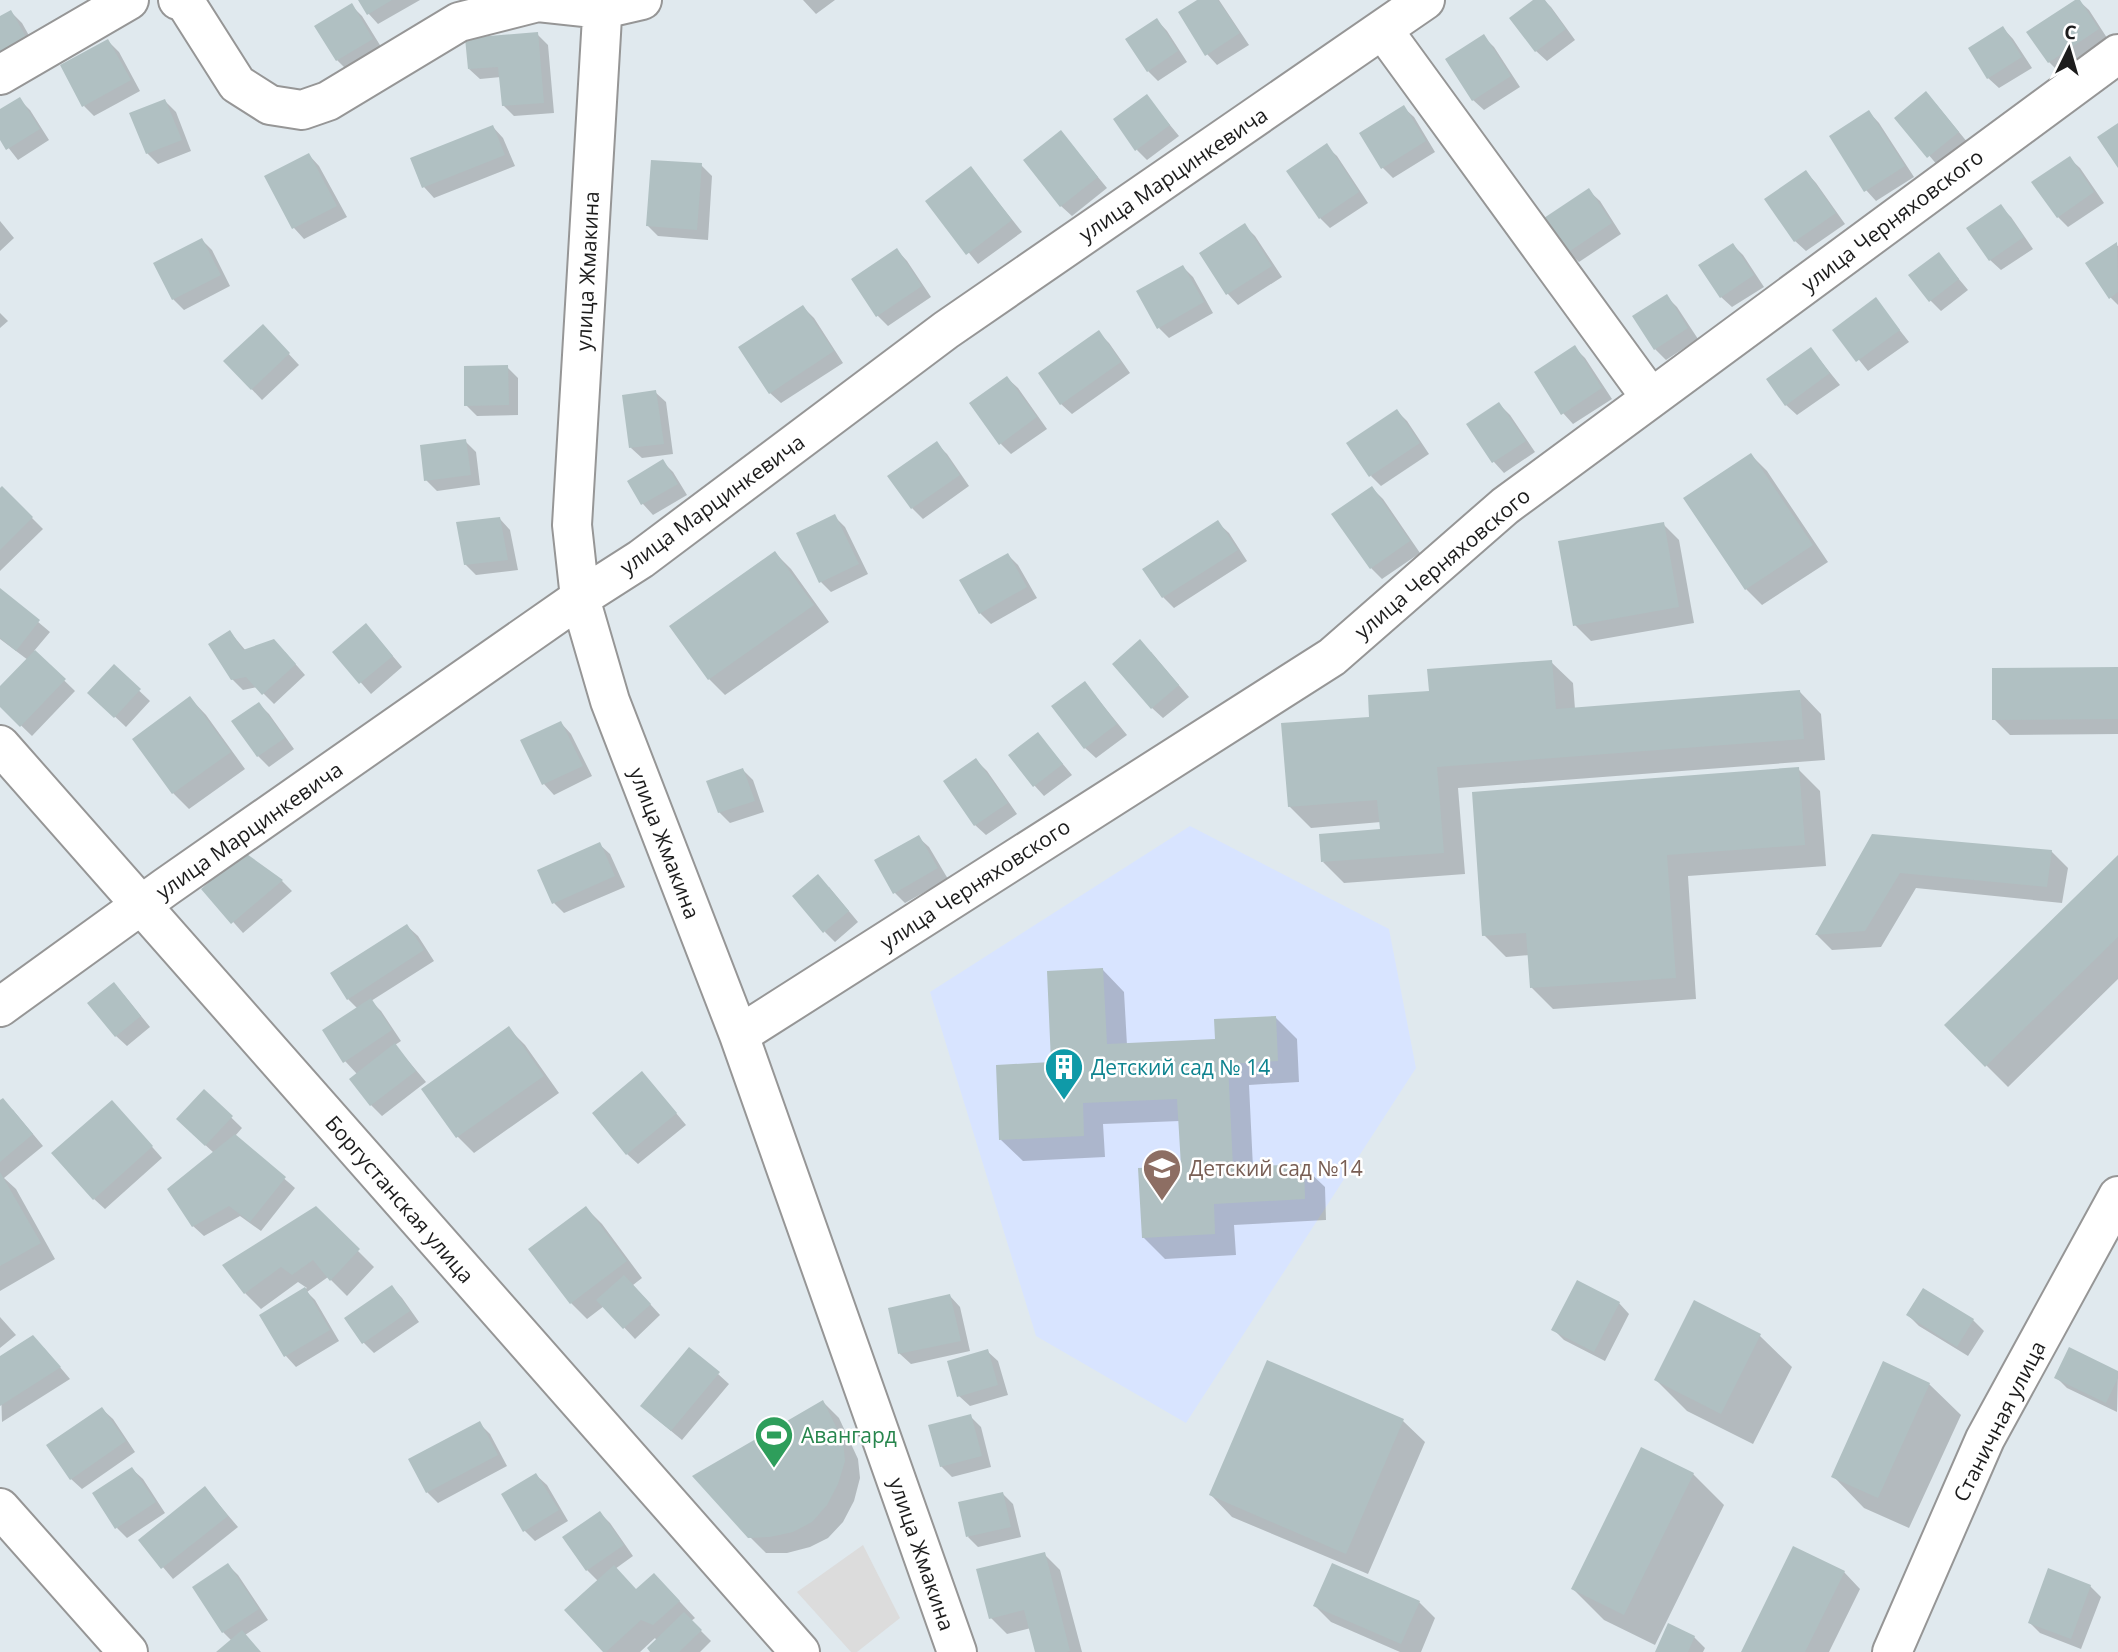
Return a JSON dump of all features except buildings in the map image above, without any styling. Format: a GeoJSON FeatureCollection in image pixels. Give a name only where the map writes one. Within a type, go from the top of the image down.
{"type":"FeatureCollection","features":[{"type":"Feature","properties":{"kind":"street"},"geometry":{"type":"LineString","coordinates":[[0,75],[130,0]]}},
{"type":"Feature","properties":{"kind":"street"},"geometry":{"type":"LineString","coordinates":[[178,0],[185,2],[237,84],[270,105],[302,110],[328,101],[459,22],[538,2],[603,5],[642,0]]}},
{"type":"Feature","properties":{"kind":"street","name":"улица Марцинкевича"},"geometry":{"type":"LineString","coordinates":[[0,1007],[141,905],[580,598],[641,559],[946,330],[1424,0]]}},
{"type":"Feature","properties":{"kind":"street","name":"улица Жмакина"},"geometry":{"type":"LineString","coordinates":[[603,5],[572,525],[580,598],[610,701],[739,1035],[957,1652]]}},
{"type":"Feature","properties":{"kind":"street"},"geometry":{"type":"LineString","coordinates":[[1383,30],[1651,398]]}},
{"type":"Feature","properties":{"kind":"street","name":"улица Черняховского"},"geometry":{"type":"LineString","coordinates":[[739,1035],[1332,657],[1505,506],[2118,54]]}},
{"type":"Feature","properties":{"kind":"street","name":"Боргустанская улица"},"geometry":{"type":"LineString","coordinates":[[0,745],[800,1652]]}},
{"type":"Feature","properties":{"kind":"street","name":"Станичная улица"},"geometry":{"type":"LineString","coordinates":[[1892,1652],[1985,1439],[2118,1196]]}},
{"type":"Feature","properties":{"kind":"street"},"geometry":{"type":"LineString","coordinates":[[0,1508],[128,1652]]}},
{"type":"Feature","properties":{"kind":"shaded area","name":"Детский сад №14"},"geometry":{"type":"Polygon","coordinates":[[[1190,826],[1389,929],[1416,1068],[1186,1423],[1036,1336],[930,992],[1190,826]]]}},
{"type":"Feature","properties":{"kind":"shaded area"},"geometry":{"type":"Polygon","coordinates":[[[863,1545],[900,1618],[857,1652],[851,1652],[797,1592],[863,1545]]]}},
{"type":"Feature","properties":{"kind":"place","name":"Детский сад № 14"},"geometry":{"type":"Point","coordinates":[1064,1101]}},
{"type":"Feature","properties":{"kind":"place","name":"Детский сад №14"},"geometry":{"type":"Point","coordinates":[1162,1202]}},
{"type":"Feature","properties":{"kind":"place","name":"Авангард"},"geometry":{"type":"Point","coordinates":[774,1469]}}]}
